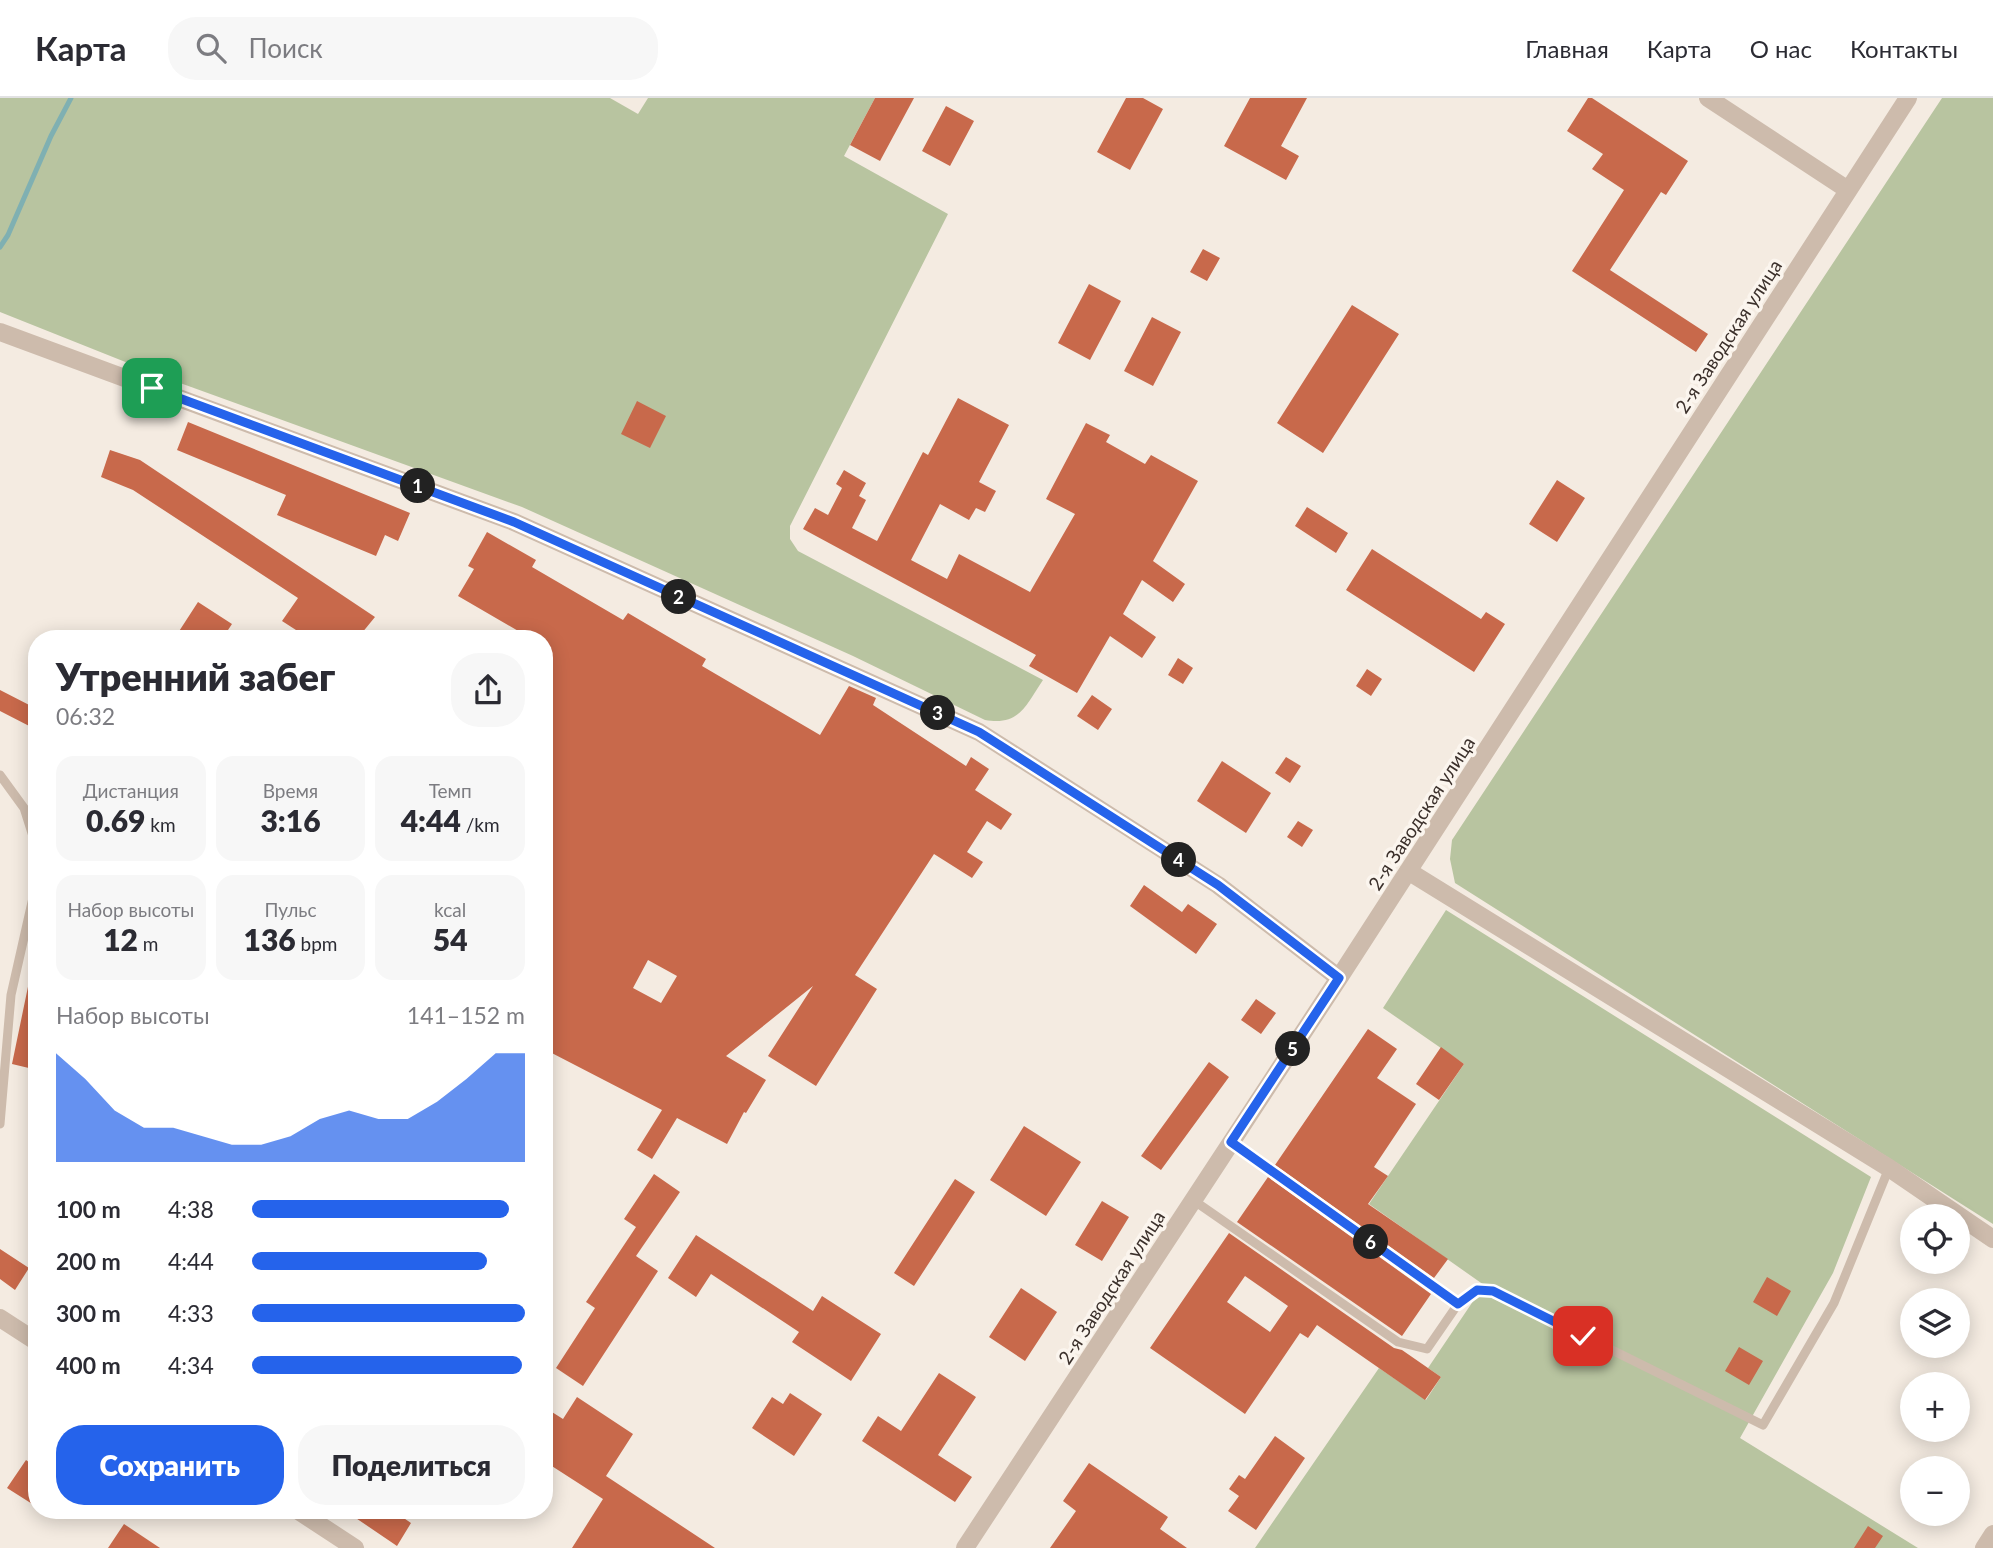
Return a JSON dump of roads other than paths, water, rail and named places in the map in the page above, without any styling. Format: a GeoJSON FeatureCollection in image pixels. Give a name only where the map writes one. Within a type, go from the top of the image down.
{"type":"FeatureCollection","features":[{"type":"Feature","properties":{"kind":"street"},"geometry":{"type":"LineString","coordinates":[[1708,98],[1847,190]]}},
{"type":"Feature","properties":{"kind":"street","name":"2-я Заводская улица"},"geometry":{"type":"LineString","coordinates":[[965,1548],[1339,978],[1908,98]]}},
{"type":"Feature","properties":{"kind":"street"},"geometry":{"type":"LineString","coordinates":[[0,332],[514,522],[979,732],[1218,885],[1339,978]]}},
{"type":"Feature","properties":{"kind":"street"},"geometry":{"type":"LineString","coordinates":[[1408,871],[1889,1168],[1993,1239]]}},
{"type":"Feature","properties":{"kind":"street"},"geometry":{"type":"LineString","coordinates":[[0,1318],[28,1336]]}},
{"type":"Feature","properties":{"kind":"street"},"geometry":{"type":"LineString","coordinates":[[311,1519],[355,1548]]}},
{"type":"Feature","properties":{"kind":"street"},"geometry":{"type":"LineString","coordinates":[[1984,1548],[1993,1534]]}},
{"type":"Feature","properties":{"kind":"lane"},"geometry":{"type":"LineString","coordinates":[[0,775],[24,808],[28,821]]}},
{"type":"Feature","properties":{"kind":"lane"},"geometry":{"type":"LineString","coordinates":[[0,1124],[11,995],[28,920]]}},
{"type":"Feature","properties":{"kind":"lane"},"geometry":{"type":"LineString","coordinates":[[1231,1142],[1458,1304]]}},
{"type":"Feature","properties":{"kind":"lane"},"geometry":{"type":"LineString","coordinates":[[1193,1200],[1398,1342],[1427,1349],[1458,1304],[1477,1290],[1493,1291],[1763,1425],[1834,1303],[1889,1168]]}},
{"type":"Feature","properties":{"kind":"waterway"},"geometry":{"type":"LineString","coordinates":[[0,247],[71,98]]}}]}
